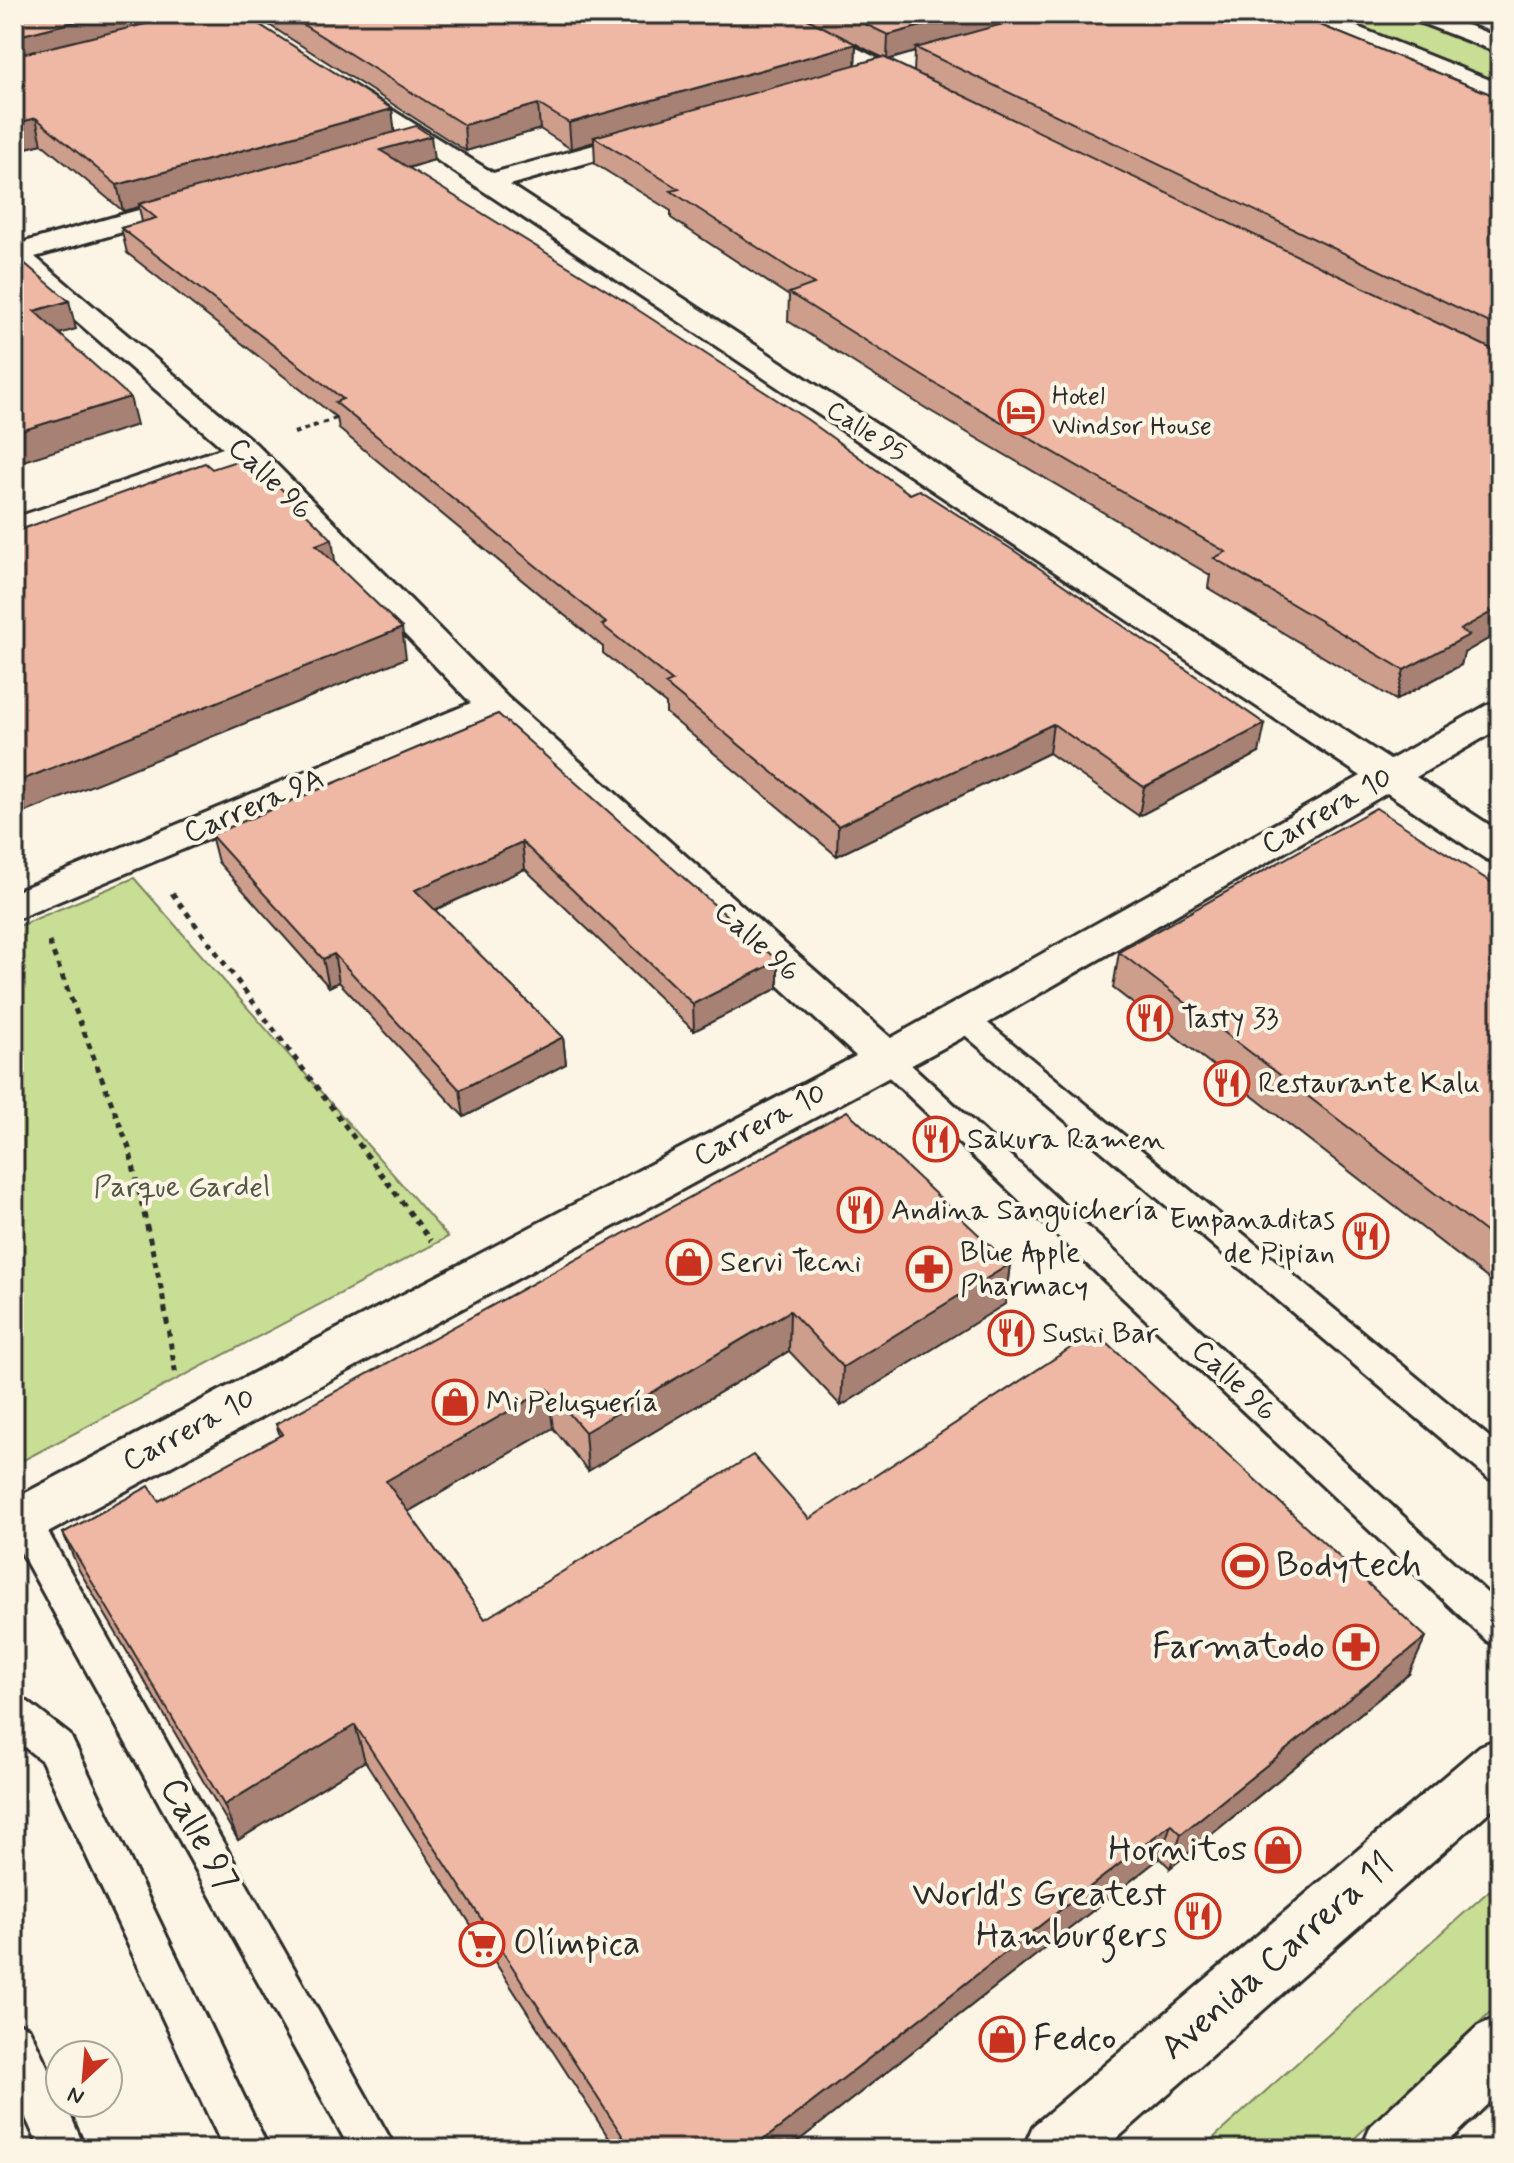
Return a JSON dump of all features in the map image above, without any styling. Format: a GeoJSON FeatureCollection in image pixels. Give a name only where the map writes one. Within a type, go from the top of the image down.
{"type":"FeatureCollection","features":[{"type":"Feature","properties":{"kind":"street"},"geometry":{"type":"LineString","coordinates":[[769,14],[938,98]]}},
{"type":"Feature","properties":{"kind":"street"},"geometry":{"type":"LineString","coordinates":[[1305,14],[1500,93]]}},
{"type":"Feature","properties":{"kind":"street"},"geometry":{"type":"LineString","coordinates":[[1419,14],[1500,46]]}},
{"type":"Feature","properties":{"kind":"street"},"geometry":{"type":"LineString","coordinates":[[847,83],[926,61]]}},
{"type":"Feature","properties":{"kind":"street","name":"Calle 95"},"geometry":{"type":"LineString","coordinates":[[320,72],[1500,850]]}},
{"type":"Feature","properties":{"kind":"street"},"geometry":{"type":"LineString","coordinates":[[491,182],[671,132]]}},
{"type":"Feature","properties":{"kind":"street"},"geometry":{"type":"LineString","coordinates":[[397,146],[422,138]]}},
{"type":"Feature","properties":{"kind":"street"},"geometry":{"type":"LineString","coordinates":[[15,254],[229,194]]}},
{"type":"Feature","properties":{"kind":"street","name":"Calle 96"},"geometry":{"type":"LineString","coordinates":[[15,254],[245,451],[495,706],[886,1058]]}},
{"type":"Feature","properties":{"kind":"street"},"geometry":{"type":"LineString","coordinates":[[14,529],[245,451]]}},
{"type":"Feature","properties":{"kind":"street","name":"Carrera 9A"},"geometry":{"type":"LineString","coordinates":[[24,903],[495,706]]}},
{"type":"Feature","properties":{"kind":"street","name":"Carrera 10"},"geometry":{"type":"LineString","coordinates":[[18,1522],[963,1018],[1500,713]]}},
{"type":"Feature","properties":{"kind":"street","name":"Avenida Carrera 11"},"geometry":{"type":"LineString","coordinates":[[1056,2149],[1500,1765]]}},
{"type":"Feature","properties":{"kind":"street"},"geometry":{"type":"LineString","coordinates":[[1394,2149],[1500,2048]]}},
{"type":"Feature","properties":{"kind":"lane"},"geometry":{"type":"LineString","coordinates":[[963,1018],[1500,1467]]}},
{"type":"Feature","properties":{"kind":"lane","name":"Calle 96"},"geometry":{"type":"LineString","coordinates":[[886,1058],[1500,1629]]}},
{"type":"Feature","properties":{"kind":"lane","name":"Calle 97"},"geometry":{"type":"LineString","coordinates":[[18,1522],[374,2149]]}},
{"type":"Feature","properties":{"kind":"lane"},"geometry":{"type":"LineString","coordinates":[[14,1715],[56,1748],[247,2149]]}},
{"type":"Feature","properties":{"kind":"lane"},"geometry":{"type":"LineString","coordinates":[[14,2043],[63,2149]]}},
{"type":"Feature","properties":{"kind":"path"},"geometry":{"type":"LineString","coordinates":[[245,451],[348,414]]}},
{"type":"Feature","properties":{"kind":"path"},"geometry":{"type":"LineString","coordinates":[[142,853],[463,1283]]}},
{"type":"Feature","properties":{"kind":"path"},"geometry":{"type":"LineString","coordinates":[[24,903],[129,1148],[162,1292],[185,1432]]}},
{"type":"Feature","properties":{"kind":"green space"},"geometry":{"type":"Polygon","coordinates":[[[1327,14],[1393,14],[1500,56],[1500,83],[1327,14]]]}},
{"type":"Feature","properties":{"kind":"green space","name":"Parque Gardel"},"geometry":{"type":"Polygon","coordinates":[[[134,878],[448,1237],[14,1465],[14,928],[134,878]]]}},
{"type":"Feature","properties":{"kind":"green space"},"geometry":{"type":"Polygon","coordinates":[[[1500,1881],[1500,2003],[1343,2149],[1201,2149],[1500,1881]]]}},
{"type":"Feature","properties":{"kind":"building"},"geometry":{"type":"Polygon","coordinates":[[[14,14],[106,14],[14,37],[14,14]]]}},
{"type":"Feature","properties":{"kind":"building"},"geometry":{"type":"Polygon","coordinates":[[[186,14],[243,14],[392,109],[117,185],[36,118],[14,124],[14,56],[186,14]]]}},
{"type":"Feature","properties":{"kind":"building"},"geometry":{"type":"Polygon","coordinates":[[[286,14],[798,14],[856,44],[569,123],[538,104],[464,125],[286,14]]]}},
{"type":"Feature","properties":{"kind":"building"},"geometry":{"type":"Polygon","coordinates":[[[844,14],[965,14],[888,35],[844,14]]]}},
{"type":"Feature","properties":{"kind":"building"},"geometry":{"type":"Polygon","coordinates":[[[1039,14],[1293,14],[1500,98],[1500,328],[916,48],[1039,14]]]}},
{"type":"Feature","properties":{"kind":"building"},"geometry":{"type":"Polygon","coordinates":[[[883,57],[1500,353],[1500,607],[1460,630],[1469,635],[1404,670],[1214,558],[1226,552],[929,380],[789,293],[814,284],[671,191],[679,189],[594,137],[883,57]]]}},
{"type":"Feature","properties":{"kind":"building"},"geometry":{"type":"Polygon","coordinates":[[[416,126],[431,136],[380,150],[621,299],[808,420],[910,494],[919,490],[1016,552],[1265,724],[1144,787],[1053,724],[838,826],[665,684],[672,681],[602,625],[606,623],[335,402],[343,399],[121,228],[156,218],[139,204],[416,126]]]}},
{"type":"Feature","properties":{"kind":"building"},"geometry":{"type":"Polygon","coordinates":[[[14,250],[18,253],[16,256],[69,301],[34,311],[130,397],[14,433],[14,250]]]}},
{"type":"Feature","properties":{"kind":"building"},"geometry":{"type":"Polygon","coordinates":[[[249,457],[332,539],[316,545],[402,628],[14,783],[14,532],[205,463],[212,469],[249,457]]]}},
{"type":"Feature","properties":{"kind":"building"},"geometry":{"type":"Polygon","coordinates":[[[498,714],[778,961],[693,1004],[522,842],[415,890],[563,1037],[460,1090],[334,954],[323,959],[211,835],[498,714]]]}},
{"type":"Feature","properties":{"kind":"building"},"geometry":{"type":"Polygon","coordinates":[[[1376,808],[1494,884],[1500,880],[1500,1071],[1494,1075],[1500,1079],[1500,1243],[1119,952],[1376,808]]]}},
{"type":"Feature","properties":{"kind":"building"},"geometry":{"type":"Polygon","coordinates":[[[847,1111],[1010,1264],[843,1367],[790,1311],[585,1432],[548,1389],[386,1481],[485,1619],[753,1455],[809,1519],[1095,1332],[1426,1637],[1181,1834],[1171,1824],[752,2149],[631,2149],[355,1725],[224,1805],[63,1533],[149,1486],[159,1501],[283,1434],[276,1424],[847,1111]]]}},
{"type":"Feature","properties":{"kind":"place","name":"Hotel Windsor House"},"geometry":{"type":"Point","coordinates":[1021,412]}},
{"type":"Feature","properties":{"kind":"place","name":"Tasty 33"},"geometry":{"type":"Point","coordinates":[1150,1018]}},
{"type":"Feature","properties":{"kind":"place","name":"Restaurante Kalu"},"geometry":{"type":"Point","coordinates":[1227,1083]}},
{"type":"Feature","properties":{"kind":"place","name":"Sakura Ramen"},"geometry":{"type":"Point","coordinates":[936,1139]}},
{"type":"Feature","properties":{"kind":"place","name":"Andina Sanguichería"},"geometry":{"type":"Point","coordinates":[860,1210]}},
{"type":"Feature","properties":{"kind":"place","name":"Empanaditas de Pipian"},"geometry":{"type":"Point","coordinates":[1366,1236]}},
{"type":"Feature","properties":{"kind":"place","name":"Servi Tecni"},"geometry":{"type":"Point","coordinates":[689,1262]}},
{"type":"Feature","properties":{"kind":"place","name":"Blue Apple Pharmacy"},"geometry":{"type":"Point","coordinates":[929,1269]}},
{"type":"Feature","properties":{"kind":"place","name":"Sushi Bar"},"geometry":{"type":"Point","coordinates":[1011,1333]}},
{"type":"Feature","properties":{"kind":"place","name":"Mi Peluquería"},"geometry":{"type":"Point","coordinates":[455,1402]}},
{"type":"Feature","properties":{"kind":"place","name":"Bodytech"},"geometry":{"type":"Point","coordinates":[1245,1566]}},
{"type":"Feature","properties":{"kind":"place","name":"Farmatodo"},"geometry":{"type":"Point","coordinates":[1356,1647]}},
{"type":"Feature","properties":{"kind":"place","name":"Hornitos"},"geometry":{"type":"Point","coordinates":[1278,1850]}},
{"type":"Feature","properties":{"kind":"place","name":"World's Greatest Hamburgers"},"geometry":{"type":"Point","coordinates":[1198,1916]}},
{"type":"Feature","properties":{"kind":"place","name":"Olímpica"},"geometry":{"type":"Point","coordinates":[482,1944]}},
{"type":"Feature","properties":{"kind":"place","name":"Fedco"},"geometry":{"type":"Point","coordinates":[1002,2039]}}]}
